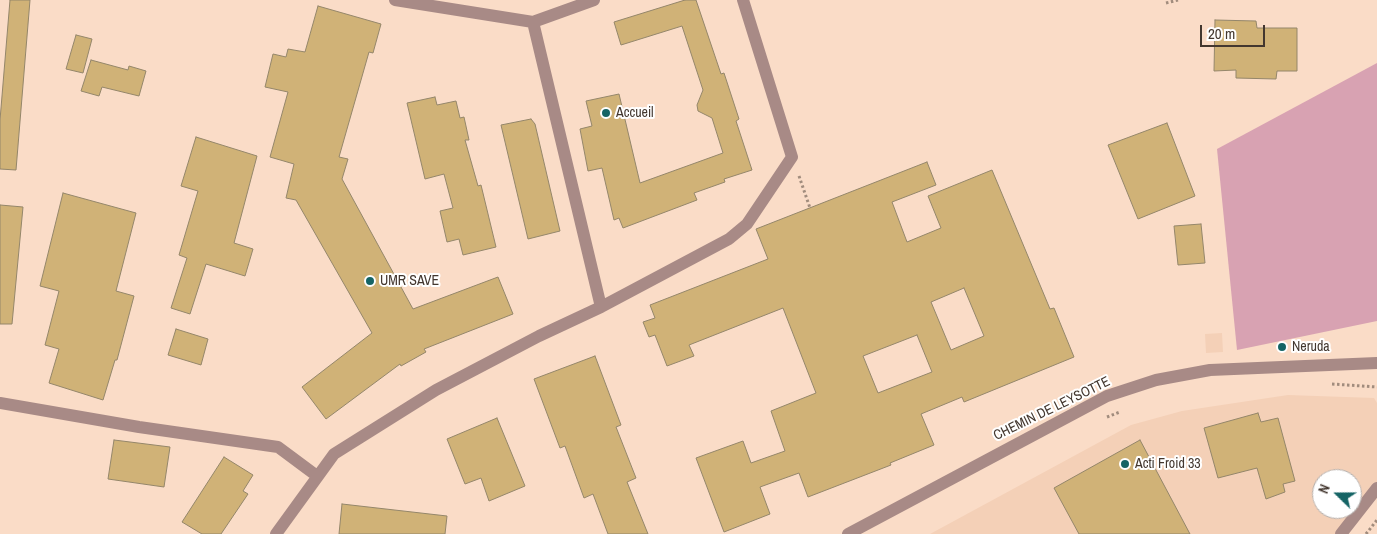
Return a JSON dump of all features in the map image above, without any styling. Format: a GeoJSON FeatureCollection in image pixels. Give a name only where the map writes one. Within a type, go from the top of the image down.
{"type":"FeatureCollection","features":[{"type":"Feature","properties":{"kind":"street"},"geometry":{"type":"LineString","coordinates":[[394,0],[533,22],[594,0]]}},
{"type":"Feature","properties":{"kind":"street"},"geometry":{"type":"LineString","coordinates":[[276,534],[334,454],[436,390],[539,336],[602,307],[729,239],[747,224],[792,157],[744,0]]}},
{"type":"Feature","properties":{"kind":"street"},"geometry":{"type":"LineString","coordinates":[[533,22],[602,307]]}},
{"type":"Feature","properties":{"kind":"street","name":"CHEMIN DE LEYSOTTE"},"geometry":{"type":"LineString","coordinates":[[848,534],[1106,396],[1156,380],[1210,370],[1377,363]]}},
{"type":"Feature","properties":{"kind":"street"},"geometry":{"type":"LineString","coordinates":[[0,403],[139,427],[278,447],[317,476]]}},
{"type":"Feature","properties":{"kind":"street"},"geometry":{"type":"LineString","coordinates":[[1341,534],[1377,488]]}},
{"type":"Feature","properties":{"kind":"path"},"geometry":{"type":"LineString","coordinates":[[1166,3],[1178,0]]}},
{"type":"Feature","properties":{"kind":"path"},"geometry":{"type":"LineString","coordinates":[[792,157],[810,208]]}},
{"type":"Feature","properties":{"kind":"path"},"geometry":{"type":"LineString","coordinates":[[1329,384],[1377,387]]}},
{"type":"Feature","properties":{"kind":"path"},"geometry":{"type":"LineString","coordinates":[[1105,419],[1129,408]]}},
{"type":"Feature","properties":{"kind":"path"},"geometry":{"type":"LineString","coordinates":[[1366,534],[1377,520]]}},
{"type":"Feature","properties":{"kind":"shaded area"},"geometry":{"type":"Polygon","coordinates":[[[1377,63],[1377,321],[1237,350],[1217,149],[1377,63]]]}},
{"type":"Feature","properties":{"kind":"shaded area"},"geometry":{"type":"Polygon","coordinates":[[[1222,333],[1223,352],[1206,353],[1205,334],[1222,333]]]}},
{"type":"Feature","properties":{"kind":"shaded area"},"geometry":{"type":"Polygon","coordinates":[[[1288,395],[1374,398],[1377,403],[1377,488],[1362,507],[1362,469],[1312,469],[1312,519],[1353,519],[1341,534],[930,534],[1131,425],[1182,411],[1288,395]]]}},
{"type":"Feature","properties":{"kind":"building"},"geometry":{"type":"Polygon","coordinates":[[[10,0],[30,0],[16,170],[0,169],[0,120],[10,0]]]}},
{"type":"Feature","properties":{"kind":"building","name":"Accueil"},"geometry":{"type":"Polygon","coordinates":[[[685,0],[696,0],[721,74],[724,73],[739,119],[736,121],[752,170],[724,179],[725,182],[694,193],[697,200],[623,228],[619,218],[614,220],[602,168],[588,171],[580,129],[592,126],[586,101],[619,94],[640,183],[723,153],[712,118],[698,111],[697,105],[703,90],[682,26],[621,45],[614,22],[685,0]]]}},
{"type":"Feature","properties":{"kind":"building","name":"UMR SAVE"},"geometry":{"type":"Polygon","coordinates":[[[318,6],[381,24],[373,53],[369,52],[339,157],[348,159],[342,179],[413,309],[498,277],[513,314],[424,349],[426,352],[401,366],[400,364],[326,419],[302,387],[372,333],[296,200],[286,198],[294,164],[270,157],[288,92],[265,87],[273,54],[286,57],[288,49],[305,52],[318,6]]]}},
{"type":"Feature","properties":{"kind":"building"},"geometry":{"type":"Polygon","coordinates":[[[1215,20],[1256,21],[1257,28],[1297,28],[1297,71],[1277,71],[1276,79],[1236,78],[1236,70],[1214,71],[1215,20]]]}},
{"type":"Feature","properties":{"kind":"building"},"geometry":{"type":"Polygon","coordinates":[[[76,35],[92,39],[83,73],[66,69],[76,35]]]}},
{"type":"Feature","properties":{"kind":"building"},"geometry":{"type":"Polygon","coordinates":[[[91,60],[128,70],[129,66],[146,71],[139,96],[102,87],[99,96],[81,91],[91,60]]]}},
{"type":"Feature","properties":{"kind":"building"},"geometry":{"type":"Polygon","coordinates":[[[435,97],[437,105],[456,101],[460,118],[464,117],[469,140],[465,140],[478,186],[481,185],[496,247],[463,255],[459,239],[447,242],[440,211],[453,208],[444,174],[425,179],[407,103],[435,97]]]}},
{"type":"Feature","properties":{"kind":"building"},"geometry":{"type":"Polygon","coordinates":[[[531,119],[535,124],[560,231],[528,239],[501,125],[531,119]]]}},
{"type":"Feature","properties":{"kind":"building"},"geometry":{"type":"Polygon","coordinates":[[[1167,123],[1195,196],[1138,219],[1108,145],[1167,123]]]}},
{"type":"Feature","properties":{"kind":"building"},"geometry":{"type":"Polygon","coordinates":[[[196,137],[257,156],[234,243],[253,249],[245,276],[206,264],[190,314],[171,308],[187,258],[179,255],[198,191],[181,186],[196,137]]]}},
{"type":"Feature","properties":{"kind":"building"},"geometry":{"type":"Polygon","coordinates":[[[927,162],[936,185],[892,202],[907,242],[941,228],[928,196],[992,170],[1050,309],[1054,308],[1074,357],[964,402],[962,397],[921,414],[934,445],[890,463],[891,465],[808,497],[799,473],[760,487],[770,514],[724,532],[696,458],[743,441],[751,463],[785,451],[771,411],[816,393],[783,308],[689,345],[694,356],[667,366],[655,335],[649,337],[643,322],[655,318],[650,305],[768,259],[756,229],[927,162]],[[964,288],[931,302],[951,350],[984,336],[964,288]],[[917,335],[863,356],[878,393],[932,372],[917,335]]]}},
{"type":"Feature","properties":{"kind":"building"},"geometry":{"type":"Polygon","coordinates":[[[63,193],[136,213],[116,291],[134,296],[117,360],[115,360],[103,400],[49,383],[59,349],[45,345],[59,291],[40,286],[63,193]]]}},
{"type":"Feature","properties":{"kind":"building"},"geometry":{"type":"Polygon","coordinates":[[[0,205],[23,207],[12,324],[0,324],[0,205]]]}},
{"type":"Feature","properties":{"kind":"building"},"geometry":{"type":"Polygon","coordinates":[[[1201,224],[1205,263],[1178,265],[1174,226],[1201,224]]]}},
{"type":"Feature","properties":{"kind":"building"},"geometry":{"type":"Polygon","coordinates":[[[176,329],[208,339],[201,365],[168,355],[176,329]]]}},
{"type":"Feature","properties":{"kind":"building"},"geometry":{"type":"Polygon","coordinates":[[[595,356],[621,425],[616,427],[636,478],[627,482],[648,534],[608,534],[593,494],[584,498],[565,446],[560,448],[534,379],[595,356]]]}},
{"type":"Feature","properties":{"kind":"building"},"geometry":{"type":"Polygon","coordinates":[[[1258,413],[1261,422],[1278,418],[1295,481],[1283,484],[1285,492],[1266,499],[1257,468],[1218,478],[1204,428],[1258,413]]]}},
{"type":"Feature","properties":{"kind":"building"},"geometry":{"type":"Polygon","coordinates":[[[497,418],[525,486],[489,501],[481,478],[465,484],[447,439],[497,418]]]}},
{"type":"Feature","properties":{"kind":"building"},"geometry":{"type":"Polygon","coordinates":[[[114,440],[170,447],[164,487],[108,479],[114,440]]]}},
{"type":"Feature","properties":{"kind":"building","name":"Acti Froid 33"},"geometry":{"type":"Polygon","coordinates":[[[1140,440],[1190,534],[1079,534],[1054,488],[1140,440]]]}},
{"type":"Feature","properties":{"kind":"building"},"geometry":{"type":"Polygon","coordinates":[[[224,457],[253,475],[243,491],[248,494],[221,534],[202,534],[182,522],[224,457]]]}},
{"type":"Feature","properties":{"kind":"building"},"geometry":{"type":"Polygon","coordinates":[[[342,504],[447,516],[445,534],[339,534],[342,504]]]}},
{"type":"Feature","properties":{"kind":"place","name":"Accueil"},"geometry":{"type":"Point","coordinates":[606,113]}},
{"type":"Feature","properties":{"kind":"place","name":"UMR SAVE"},"geometry":{"type":"Point","coordinates":[370,281]}},
{"type":"Feature","properties":{"kind":"place","name":"Neruda"},"geometry":{"type":"Point","coordinates":[1282,347]}},
{"type":"Feature","properties":{"kind":"place","name":"Acti Froid 33"},"geometry":{"type":"Point","coordinates":[1125,464]}}]}
